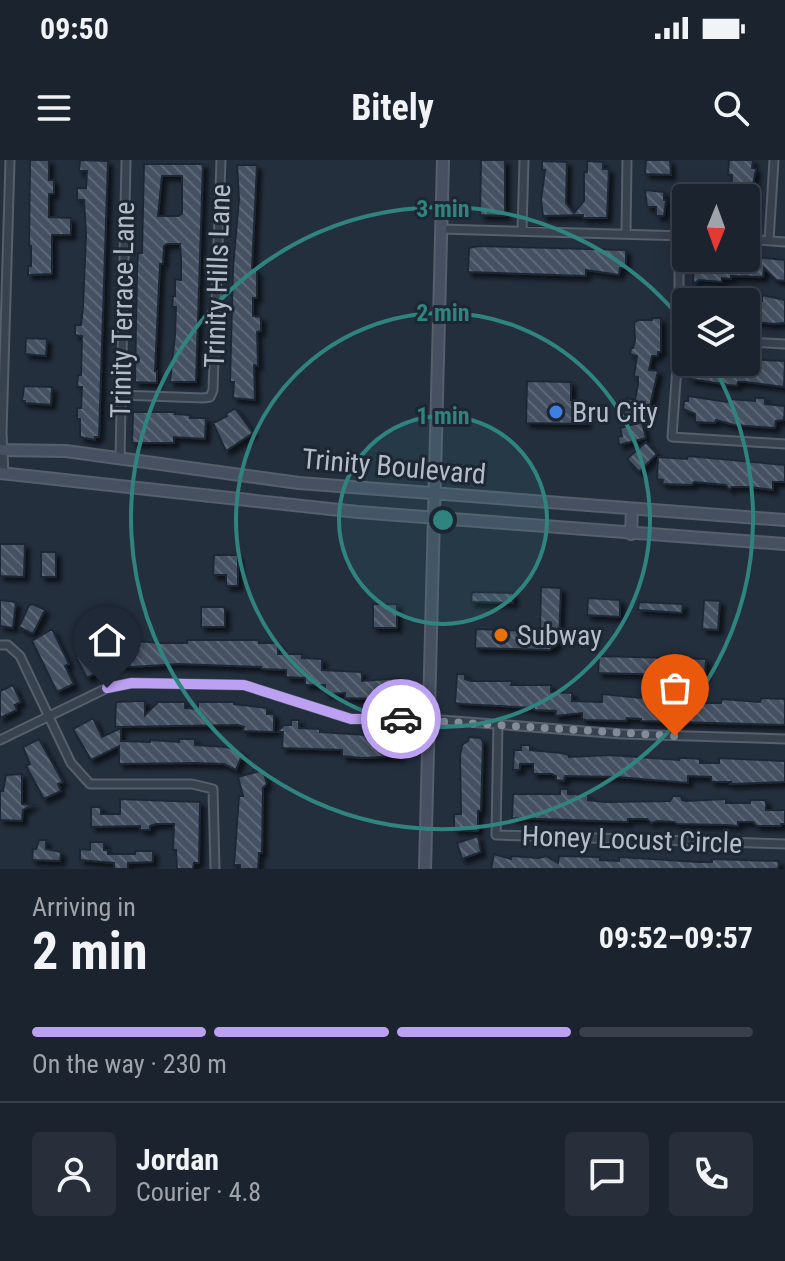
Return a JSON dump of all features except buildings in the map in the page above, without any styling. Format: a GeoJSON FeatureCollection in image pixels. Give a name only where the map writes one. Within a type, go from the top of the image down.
{"type":"FeatureCollection","features":[{"type":"Feature","properties":{"kind":"main road"},"geometry":{"type":"LineString","coordinates":[[425,869],[443,160]]}},
{"type":"Feature","properties":{"kind":"main road","name":"Trinity Boulevard"},"geometry":{"type":"LineString","coordinates":[[1,450],[66,451],[299,483],[785,520]]}},
{"type":"Feature","properties":{"kind":"main road","name":"Trinity Boulevard"},"geometry":{"type":"LineString","coordinates":[[2,474],[435,518],[785,544]]}},
{"type":"Feature","properties":{"kind":"main road"},"geometry":{"type":"LineString","coordinates":[[631,534],[632,509]]}},
{"type":"Feature","properties":{"kind":"street"},"geometry":{"type":"LineString","coordinates":[[2,474],[10,160]]}},
{"type":"Feature","properties":{"kind":"street","name":"Trinity Terrace Lane"},"geometry":{"type":"LineString","coordinates":[[120,459],[126,160]]}},
{"type":"Feature","properties":{"kind":"street","name":"Trinity Hills Lane"},"geometry":{"type":"LineString","coordinates":[[120,395],[210,397],[213,390],[221,160]]}},
{"type":"Feature","properties":{"kind":"street"},"geometry":{"type":"LineString","coordinates":[[522,230],[524,160]]}},
{"type":"Feature","properties":{"kind":"street"},"geometry":{"type":"LineString","coordinates":[[626,233],[627,160]]}},
{"type":"Feature","properties":{"kind":"street"},"geometry":{"type":"LineString","coordinates":[[769,241],[774,160]]}},
{"type":"Feature","properties":{"kind":"street"},"geometry":{"type":"LineString","coordinates":[[441,229],[672,235]]}},
{"type":"Feature","properties":{"kind":"street"},"geometry":{"type":"LineString","coordinates":[[760,240],[785,242]]}},
{"type":"Feature","properties":{"kind":"street"},"geometry":{"type":"LineString","coordinates":[[760,343],[785,344]]}},
{"type":"Feature","properties":{"kind":"street"},"geometry":{"type":"LineString","coordinates":[[678,376],[672,437],[785,444]]}},
{"type":"Feature","properties":{"kind":"street"},"geometry":{"type":"LineString","coordinates":[[0,645],[8,645],[20,656],[71,763],[90,784],[192,784],[213,789],[215,869]]}},
{"type":"Feature","properties":{"kind":"street"},"geometry":{"type":"LineString","coordinates":[[0,740],[107,688],[132,683],[244,685],[351,719],[429,719],[622,734],[785,739]]}},
{"type":"Feature","properties":{"kind":"street","name":"Honey Locust Circle"},"geometry":{"type":"LineString","coordinates":[[498,723],[496,835],[785,844]]}},
{"type":"Feature","properties":{"kind":"way so far"},"geometry":{"type":"LineString","coordinates":[[401,719],[675,736]]}},
{"type":"Feature","properties":{"kind":"place","name":"Bru City"},"geometry":{"type":"Point","coordinates":[556,412]}},
{"type":"Feature","properties":{"kind":"place","name":"Subway"},"geometry":{"type":"Point","coordinates":[501,635]}},
{"type":"Feature","properties":{"kind":"route"},"geometry":{"type":"LineString","coordinates":[[107,688],[132,683],[244,685],[351,719],[401,719]]}}]}
